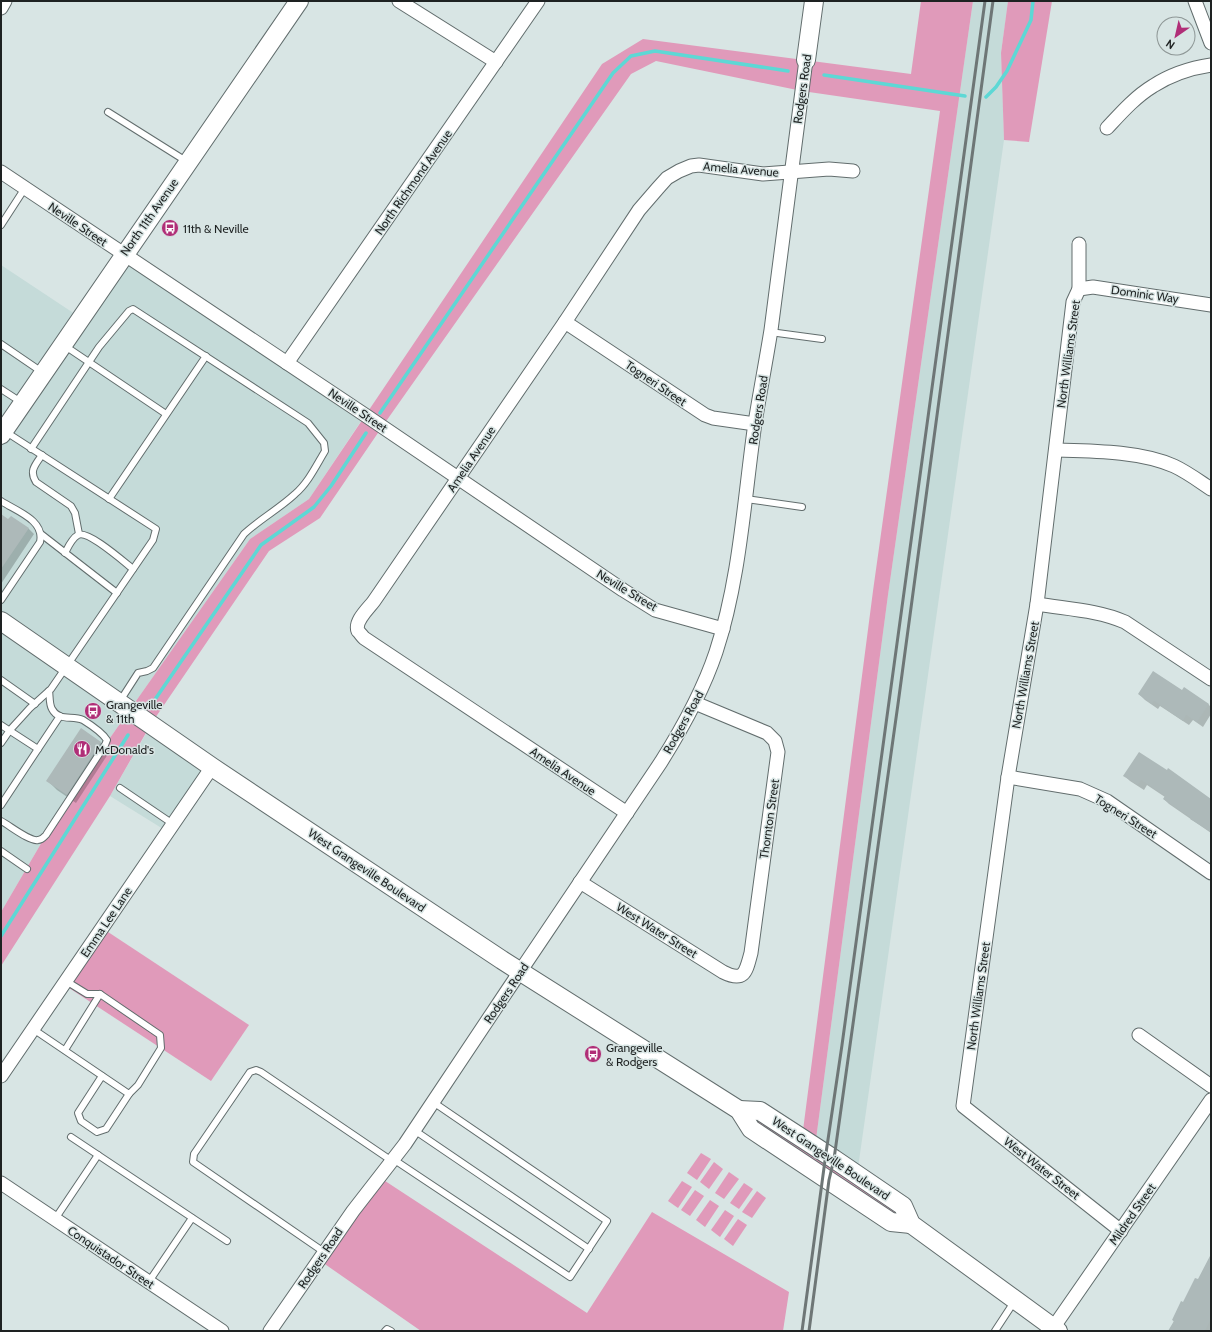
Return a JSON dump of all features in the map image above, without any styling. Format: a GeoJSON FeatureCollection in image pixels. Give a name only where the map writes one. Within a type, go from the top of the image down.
{"type":"FeatureCollection","features":[{"type":"Feature","properties":{"kind":"main road","name":"North 11th Avenue"},"geometry":{"type":"LineString","coordinates":[[2,433],[299,1]]}},
{"type":"Feature","properties":{"kind":"main road","name":"Rodgers Road"},"geometry":{"type":"LineString","coordinates":[[806,60],[814,1]]}},
{"type":"Feature","properties":{"kind":"main road","name":"West Grangeville Boulevard"},"geometry":{"type":"LineString","coordinates":[[1,621],[212,767],[520,972],[739,1110],[760,1111],[834,1159],[903,1206],[911,1224],[1056,1330]]}},
{"type":"Feature","properties":{"kind":"street"},"geometry":{"type":"LineString","coordinates":[[1,8],[5,1]]}},
{"type":"Feature","properties":{"kind":"street"},"geometry":{"type":"LineString","coordinates":[[399,1],[496,62]]}},
{"type":"Feature","properties":{"kind":"street","name":"North Richmond Avenue"},"geometry":{"type":"LineString","coordinates":[[287,363],[538,1]]}},
{"type":"Feature","properties":{"kind":"street"},"geometry":{"type":"LineString","coordinates":[[1195,1],[1211,43]]}},
{"type":"Feature","properties":{"kind":"street","name":"Rodgers Road"},"geometry":{"type":"LineString","coordinates":[[270,1331],[357,1205],[414,1130],[627,813],[680,733],[707,677],[723,629],[734,580],[755,424],[770,332],[806,60]]}},
{"type":"Feature","properties":{"kind":"street"},"geometry":{"type":"LineString","coordinates":[[1107,128],[1129,105],[1153,86],[1187,71],[1211,65]]}},
{"type":"Feature","properties":{"kind":"street","name":"Amelia Avenue"},"geometry":{"type":"LineString","coordinates":[[627,813],[364,638],[358,631],[357,626],[360,619],[374,601],[565,322],[639,210],[658,188],[679,171],[691,166],[699,165],[764,174],[829,169],[853,171]]}},
{"type":"Feature","properties":{"kind":"street","name":"Neville Street"},"geometry":{"type":"LineString","coordinates":[[1,172],[623,590],[655,610],[723,629]]}},
{"type":"Feature","properties":{"kind":"street","name":"North Williams Street"},"geometry":{"type":"LineString","coordinates":[[963,1106],[1008,777],[1037,604],[1073,302],[1079,289],[1079,244]]}},
{"type":"Feature","properties":{"kind":"street","name":"Dominic Way"},"geometry":{"type":"LineString","coordinates":[[1079,289],[1093,287],[1211,305]]}},
{"type":"Feature","properties":{"kind":"street","name":"Togneri Street"},"geometry":{"type":"LineString","coordinates":[[565,322],[705,415],[713,418],[755,424]]}},
{"type":"Feature","properties":{"kind":"street"},"geometry":{"type":"LineString","coordinates":[[1056,450],[1110,453],[1156,459],[1174,466],[1211,489]]}},
{"type":"Feature","properties":{"kind":"street"},"geometry":{"type":"LineString","coordinates":[[1037,604],[1117,618],[1211,679]]}},
{"type":"Feature","properties":{"kind":"street","name":"Thornton Street"},"geometry":{"type":"LineString","coordinates":[[695,703],[767,733],[775,741],[778,752],[751,953],[747,968],[740,976],[734,977]]}},
{"type":"Feature","properties":{"kind":"street","name":"Emma Lee Lane"},"geometry":{"type":"LineString","coordinates":[[1,1076],[212,767]]}},
{"type":"Feature","properties":{"kind":"street","name":"Togneri Street"},"geometry":{"type":"LineString","coordinates":[[1008,777],[1080,789],[1107,801],[1211,873]]}},
{"type":"Feature","properties":{"kind":"street","name":"West Water Street"},"geometry":{"type":"LineString","coordinates":[[580,882],[734,977]]}},
{"type":"Feature","properties":{"kind":"street"},"geometry":{"type":"LineString","coordinates":[[1139,1036],[1211,1086]]}},
{"type":"Feature","properties":{"kind":"street","name":"Mildred Street"},"geometry":{"type":"LineString","coordinates":[[1056,1330],[1121,1230],[1211,1100]]}},
{"type":"Feature","properties":{"kind":"street","name":"West Water Street"},"geometry":{"type":"LineString","coordinates":[[963,1106],[1121,1230]]}},
{"type":"Feature","properties":{"kind":"street","name":"Conquistador Street"},"geometry":{"type":"LineString","coordinates":[[1,1183],[222,1331]]}},
{"type":"Feature","properties":{"kind":"lane"},"geometry":{"type":"LineString","coordinates":[[108,112],[188,162]]}},
{"type":"Feature","properties":{"kind":"lane"},"geometry":{"type":"LineString","coordinates":[[1,225],[25,188]]}},
{"type":"Feature","properties":{"kind":"lane"},"geometry":{"type":"LineString","coordinates":[[31,448],[99,347],[129,311],[133,309],[308,423],[324,443],[325,451],[304,485],[295,495],[244,534],[153,668],[138,673],[119,702]]}},
{"type":"Feature","properties":{"kind":"lane"},"geometry":{"type":"LineString","coordinates":[[770,332],[822,338]]}},
{"type":"Feature","properties":{"kind":"lane"},"geometry":{"type":"LineString","coordinates":[[1,344],[43,372]]}},
{"type":"Feature","properties":{"kind":"lane"},"geometry":{"type":"LineString","coordinates":[[62,344],[166,414]]}},
{"type":"Feature","properties":{"kind":"lane"},"geometry":{"type":"LineString","coordinates":[[109,499],[206,356]]}},
{"type":"Feature","properties":{"kind":"lane"},"geometry":{"type":"LineString","coordinates":[[1,389],[23,403]]}},
{"type":"Feature","properties":{"kind":"lane"},"geometry":{"type":"LineString","coordinates":[[1,743],[10,730],[49,691],[153,540],[156,529],[31,448],[2,433]]}},
{"type":"Feature","properties":{"kind":"lane"},"geometry":{"type":"LineString","coordinates":[[42,455],[33,470],[32,476],[36,482],[71,506],[75,513],[79,534]]}},
{"type":"Feature","properties":{"kind":"lane"},"geometry":{"type":"LineString","coordinates":[[746,499],[802,507]]}},
{"type":"Feature","properties":{"kind":"lane"},"geometry":{"type":"LineString","coordinates":[[1,501],[31,520],[38,526],[42,534],[117,593]]}},
{"type":"Feature","properties":{"kind":"lane"},"geometry":{"type":"LineString","coordinates":[[1,600],[40,542],[42,534]]}},
{"type":"Feature","properties":{"kind":"lane"},"geometry":{"type":"LineString","coordinates":[[64,552],[74,538],[79,534],[86,534],[133,569]]}},
{"type":"Feature","properties":{"kind":"lane"},"geometry":{"type":"LineString","coordinates":[[1,680],[35,704]]}},
{"type":"Feature","properties":{"kind":"lane"},"geometry":{"type":"LineString","coordinates":[[1,821],[30,839],[36,841],[41,840],[46,835],[107,740],[103,735],[82,720],[60,716],[53,711],[49,691]]}},
{"type":"Feature","properties":{"kind":"lane"},"geometry":{"type":"LineString","coordinates":[[1,805],[60,716]]}},
{"type":"Feature","properties":{"kind":"lane"},"geometry":{"type":"LineString","coordinates":[[1,724],[38,749]]}},
{"type":"Feature","properties":{"kind":"lane"},"geometry":{"type":"LineString","coordinates":[[120,788],[173,824]]}},
{"type":"Feature","properties":{"kind":"lane"},"geometry":{"type":"LineString","coordinates":[[1,851],[27,869]]}},
{"type":"Feature","properties":{"kind":"lane"},"geometry":{"type":"LineString","coordinates":[[66,981],[87,994],[100,994],[160,1035],[161,1048],[138,1085],[129,1094],[106,1129],[97,1132],[81,1121],[78,1113],[102,1076]]}},
{"type":"Feature","properties":{"kind":"lane"},"geometry":{"type":"LineString","coordinates":[[65,1050],[100,994]]}},
{"type":"Feature","properties":{"kind":"lane"},"geometry":{"type":"LineString","coordinates":[[33,1029],[129,1094]]}},
{"type":"Feature","properties":{"kind":"lane"},"geometry":{"type":"LineString","coordinates":[[324,1252],[193,1162],[194,1154],[250,1072],[256,1070],[261,1072],[570,1277],[607,1221],[433,1102]]}},
{"type":"Feature","properties":{"kind":"lane"},"geometry":{"type":"LineString","coordinates":[[414,1130],[589,1249]]}},
{"type":"Feature","properties":{"kind":"lane"},"geometry":{"type":"LineString","coordinates":[[71,1137],[228,1241]]}},
{"type":"Feature","properties":{"kind":"lane"},"geometry":{"type":"LineString","coordinates":[[55,1219],[98,1155]]}},
{"type":"Feature","properties":{"kind":"lane"},"geometry":{"type":"LineString","coordinates":[[148,1282],[192,1218]]}},
{"type":"Feature","properties":{"kind":"lane"},"geometry":{"type":"LineString","coordinates":[[995,1331],[1015,1301]]}},
{"type":"Feature","properties":{"kind":"lane"},"geometry":{"type":"LineString","coordinates":[[385,1331],[387,1329],[391,1331]]}},
{"type":"Feature","properties":{"kind":"shaded area"},"geometry":{"type":"Polygon","coordinates":[[[921,1],[973,1],[888,595],[815,1147],[903,1206],[891,1222],[739,1110],[802,1138],[873,591],[940,111],[802,91],[656,61],[631,74],[382,427],[320,518],[269,551],[151,724],[110,796],[1,966],[1,912],[46,835],[105,745],[250,539],[309,499],[602,64],[643,39],[911,74],[921,1]]]}},
{"type":"Feature","properties":{"kind":"shaded area"},"geometry":{"type":"Polygon","coordinates":[[[973,1],[1008,1],[1001,53],[1004,140],[857,1175],[815,1147],[888,595],[973,1]]]}},
{"type":"Feature","properties":{"kind":"shaded area"},"geometry":{"type":"Polygon","coordinates":[[[1008,1],[1052,1],[1029,142],[1004,140],[1001,53],[1008,1]]]}},
{"type":"Feature","properties":{"kind":"shaded area"},"geometry":{"type":"Polygon","coordinates":[[[124,254],[365,415],[309,499],[250,539],[105,745],[46,835],[1,912],[1,265],[81,318],[124,254]]]}},
{"type":"Feature","properties":{"kind":"shaded area"},"geometry":{"type":"Polygon","coordinates":[[[151,725],[212,767],[168,832],[110,796],[151,725]]]}},
{"type":"Feature","properties":{"kind":"shaded area"},"geometry":{"type":"Polygon","coordinates":[[[102,928],[249,1025],[211,1081],[63,984],[102,928]]]}},
{"type":"Feature","properties":{"kind":"shaded area"},"geometry":{"type":"Polygon","coordinates":[[[701,1153],[711,1159],[697,1180],[687,1173],[701,1153]]]}},
{"type":"Feature","properties":{"kind":"shaded area"},"geometry":{"type":"Polygon","coordinates":[[[714,1162],[723,1169],[709,1189],[700,1182],[714,1162]]]}},
{"type":"Feature","properties":{"kind":"shaded area"},"geometry":{"type":"Polygon","coordinates":[[[729,1172],[739,1179],[724,1199],[715,1193],[729,1172]]]}},
{"type":"Feature","properties":{"kind":"shaded area"},"geometry":{"type":"Polygon","coordinates":[[[379,1177],[587,1313],[652,1212],[789,1292],[783,1331],[421,1331],[319,1260],[379,1177]]]}},
{"type":"Feature","properties":{"kind":"shaded area"},"geometry":{"type":"Polygon","coordinates":[[[682,1181],[692,1187],[678,1208],[668,1201],[682,1181]]]}},
{"type":"Feature","properties":{"kind":"shaded area"},"geometry":{"type":"Polygon","coordinates":[[[744,1183],[753,1189],[739,1209],[730,1203],[744,1183]]]}},
{"type":"Feature","properties":{"kind":"shaded area"},"geometry":{"type":"Polygon","coordinates":[[[695,1190],[704,1196],[690,1216],[681,1210],[695,1190]]]}},
{"type":"Feature","properties":{"kind":"shaded area"},"geometry":{"type":"Polygon","coordinates":[[[757,1191],[766,1198],[752,1218],[742,1212],[757,1191]]]}},
{"type":"Feature","properties":{"kind":"shaded area"},"geometry":{"type":"Polygon","coordinates":[[[710,1200],[719,1206],[705,1227],[696,1220],[710,1200]]]}},
{"type":"Feature","properties":{"kind":"shaded area"},"geometry":{"type":"Polygon","coordinates":[[[725,1210],[734,1216],[720,1237],[711,1230],[725,1210]]]}},
{"type":"Feature","properties":{"kind":"shaded area"},"geometry":{"type":"Polygon","coordinates":[[[738,1219],[747,1225],[733,1246],[724,1239],[738,1219]]]}},
{"type":"Feature","properties":{"kind":"building"},"geometry":{"type":"Polygon","coordinates":[[[1,514],[8,519],[11,516],[29,528],[1,569],[1,514]]]}},
{"type":"Feature","properties":{"kind":"building"},"geometry":{"type":"Polygon","coordinates":[[[1153,671],[1182,690],[1184,687],[1209,704],[1197,722],[1186,715],[1183,721],[1154,701],[1152,704],[1138,694],[1153,671]]]}},
{"type":"Feature","properties":{"kind":"building"},"geometry":{"type":"Polygon","coordinates":[[[81,728],[101,742],[67,795],[46,781],[81,728]]]}},
{"type":"Feature","properties":{"kind":"building"},"geometry":{"type":"Polygon","coordinates":[[[1139,752],[1167,770],[1168,768],[1211,799],[1211,832],[1163,799],[1165,796],[1141,780],[1138,785],[1123,776],[1139,752]]]}},
{"type":"Feature","properties":{"kind":"building"},"geometry":{"type":"Polygon","coordinates":[[[1211,1254],[1211,1319],[1205,1331],[1168,1331],[1174,1321],[1172,1320],[1181,1301],[1183,1302],[1195,1278],[1198,1279],[1211,1254]]]}},
{"type":"Feature","properties":{"kind":"waterway"},"geometry":{"type":"LineString","coordinates":[[986,97],[996,87],[1007,71],[1031,20],[1033,1]]}},
{"type":"Feature","properties":{"kind":"waterway"},"geometry":{"type":"LineString","coordinates":[[380,413],[613,73],[631,56],[655,51],[788,71]]}},
{"type":"Feature","properties":{"kind":"waterway"},"geometry":{"type":"LineString","coordinates":[[824,75],[965,96]]}},
{"type":"Feature","properties":{"kind":"waterway"},"geometry":{"type":"LineString","coordinates":[[156,698],[261,545],[314,507],[331,486],[366,433]]}},
{"type":"Feature","properties":{"kind":"waterway"},"geometry":{"type":"LineString","coordinates":[[1,936],[128,735]]}},
{"type":"Feature","properties":{"kind":"railway"},"geometry":{"type":"LineString","coordinates":[[802,1331],[985,1]]}},
{"type":"Feature","properties":{"kind":"railway"},"geometry":{"type":"LineString","coordinates":[[809,1331],[829,1180],[834,1159],[898,704],[993,1]]}},
{"type":"Feature","properties":{"kind":"place","name":"11th & Neville"},"geometry":{"type":"Point","coordinates":[170,228]}},
{"type":"Feature","properties":{"kind":"place","name":"Grangeville & 11th"},"geometry":{"type":"Point","coordinates":[93,711]}},
{"type":"Feature","properties":{"kind":"place","name":"McDonald's"},"geometry":{"type":"Point","coordinates":[82,749]}},
{"type":"Feature","properties":{"kind":"place","name":"Grangeville & Rodgers"},"geometry":{"type":"Point","coordinates":[593,1054]}}]}
